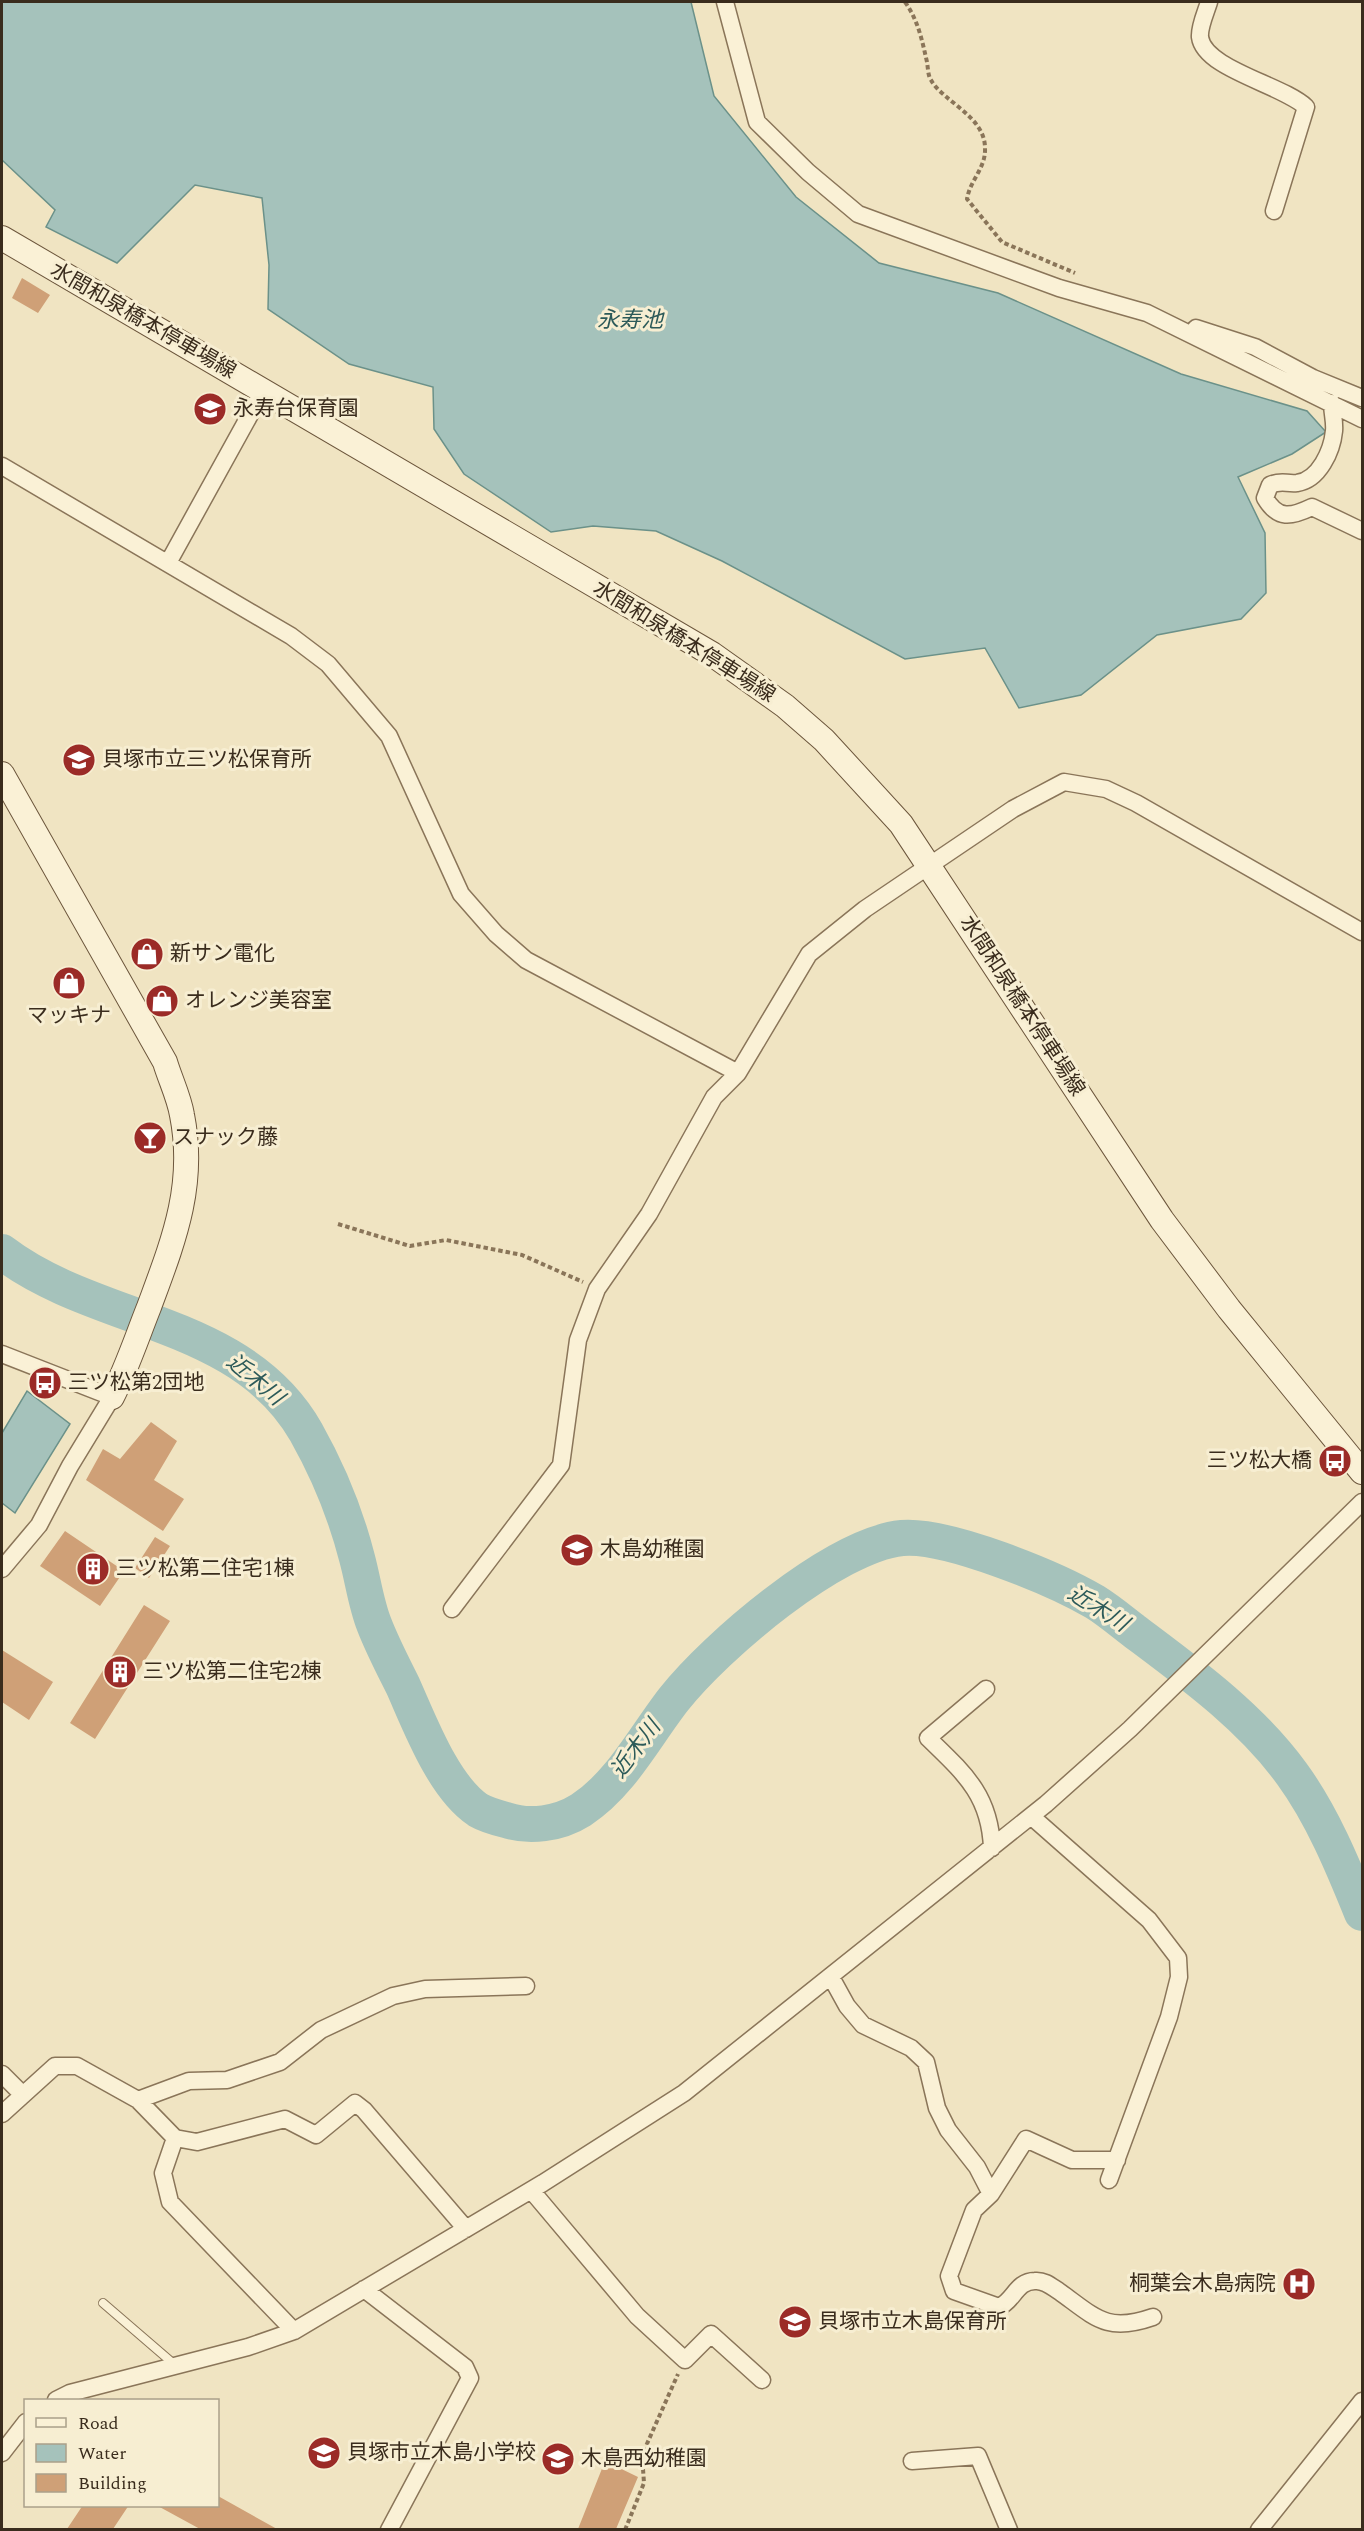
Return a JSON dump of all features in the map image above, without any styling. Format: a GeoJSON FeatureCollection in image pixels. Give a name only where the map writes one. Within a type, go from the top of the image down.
{"type":"FeatureCollection","features":[{"type":"Feature","properties":{"kind":"main road","name":"水間和泉橋本停車場線"},"geometry":{"type":"LineString","coordinates":[[3,243],[263,392],[735,669],[784,706],[849,765],[901,824],[1186,1253],[1362,1472]]}},
{"type":"Feature","properties":{"kind":"main road"},"geometry":{"type":"LineString","coordinates":[[2,774],[165,1062],[182,1114],[186,1162],[184,1205],[123,1374],[112,1396]]}},
{"type":"Feature","properties":{"kind":"street"},"geometry":{"type":"LineString","coordinates":[[725,2],[757,122],[808,172],[858,214],[1059,288],[1255,347],[1313,378],[1362,398]]}},
{"type":"Feature","properties":{"kind":"street"},"geometry":{"type":"LineString","coordinates":[[1209,2],[1200,36],[1204,48],[1217,61],[1295,97],[1306,107],[1274,211]]}},
{"type":"Feature","properties":{"kind":"street"},"geometry":{"type":"LineString","coordinates":[[1147,313],[1362,419]]}},
{"type":"Feature","properties":{"kind":"street"},"geometry":{"type":"LineString","coordinates":[[168,563],[263,392]]}},
{"type":"Feature","properties":{"kind":"street"},"geometry":{"type":"LineString","coordinates":[[1312,507],[1308,489],[1311,477],[1327,457],[1334,431],[1332,403]]}},
{"type":"Feature","properties":{"kind":"street"},"geometry":{"type":"LineString","coordinates":[[2,466],[291,636],[328,664],[368,708],[389,736],[461,894],[496,934],[526,960],[738,1073]]}},
{"type":"Feature","properties":{"kind":"street"},"geometry":{"type":"LineString","coordinates":[[1311,477],[1297,483],[1280,480],[1269,485],[1265,498],[1271,508],[1281,516],[1295,515],[1312,507]]}},
{"type":"Feature","properties":{"kind":"street"},"geometry":{"type":"LineString","coordinates":[[1312,507],[1362,531]]}},
{"type":"Feature","properties":{"kind":"street"},"geometry":{"type":"LineString","coordinates":[[452,1609],[561,1465],[578,1340],[597,1288],[649,1214],[714,1097],[738,1073],[788,985],[809,954],[865,909],[1013,809],[1064,782],[1106,789],[1136,803],[1362,932]]}},
{"type":"Feature","properties":{"kind":"street"},"geometry":{"type":"LineString","coordinates":[[2,1354],[112,1396],[70,1466],[39,1525],[2,1569]]}},
{"type":"Feature","properties":{"kind":"street"},"geometry":{"type":"LineString","coordinates":[[58,2399],[70,2393],[248,2347],[294,2331],[531,2190],[684,2093],[1031,1816],[1130,1729],[1362,1502]]}},
{"type":"Feature","properties":{"kind":"street"},"geometry":{"type":"LineString","coordinates":[[986,1689],[928,1738],[961,1770],[983,1798],[991,1824],[992,1848]]}},
{"type":"Feature","properties":{"kind":"street"},"geometry":{"type":"LineString","coordinates":[[1031,1816],[1149,1920],[1178,1958],[1179,1977],[1169,2017],[1109,2180]]}},
{"type":"Feature","properties":{"kind":"street"},"geometry":{"type":"LineString","coordinates":[[831,1977],[847,2006],[863,2025],[911,2048],[926,2062],[937,2108],[948,2130],[977,2167],[991,2194]]}},
{"type":"Feature","properties":{"kind":"street"},"geometry":{"type":"LineString","coordinates":[[138,2100],[189,2080],[227,2080],[280,2062],[321,2030],[393,1996],[425,1989],[526,1986]]}},
{"type":"Feature","properties":{"kind":"street"},"geometry":{"type":"LineString","coordinates":[[2,2114],[55,2066],[77,2066],[138,2100],[175,2138],[197,2142],[285,2120],[316,2135],[355,2103],[364,2110],[466,2229]]}},
{"type":"Feature","properties":{"kind":"street"},"geometry":{"type":"LineString","coordinates":[[2,2074],[22,2094]]}},
{"type":"Feature","properties":{"kind":"street"},"geometry":{"type":"LineString","coordinates":[[175,2138],[163,2172],[170,2202],[294,2331]]}},
{"type":"Feature","properties":{"kind":"street"},"geometry":{"type":"LineString","coordinates":[[1117,2160],[1072,2160],[1026,2139],[991,2194],[974,2210],[949,2276],[954,2291],[999,2307],[1008,2304],[1019,2285],[1034,2280],[1048,2284],[1095,2317],[1115,2324],[1128,2325],[1153,2317]]}},
{"type":"Feature","properties":{"kind":"street"},"geometry":{"type":"LineString","coordinates":[[531,2190],[637,2316],[685,2360],[711,2334],[762,2380]]}},
{"type":"Feature","properties":{"kind":"street"},"geometry":{"type":"LineString","coordinates":[[364,2289],[465,2367],[470,2378],[389,2529]]}},
{"type":"Feature","properties":{"kind":"street"},"geometry":{"type":"LineString","coordinates":[[1259,2529],[1362,2401]]}},
{"type":"Feature","properties":{"kind":"street"},"geometry":{"type":"LineString","coordinates":[[2,2453],[24,2425]]}},
{"type":"Feature","properties":{"kind":"street"},"geometry":{"type":"LineString","coordinates":[[912,2461],[978,2456],[1009,2529]]}},
{"type":"Feature","properties":{"kind":"lane"},"geometry":{"type":"LineString","coordinates":[[103,2303],[176,2366]]}},
{"type":"Feature","properties":{"kind":"path"},"geometry":{"type":"LineString","coordinates":[[905,2],[920,29],[931,81],[962,109],[982,132],[985,148],[982,168],[969,186],[967,199],[1002,242],[1078,275]]}},
{"type":"Feature","properties":{"kind":"path"},"geometry":{"type":"LineString","coordinates":[[338,1224],[410,1246],[446,1240],[522,1255],[597,1288]]}},
{"type":"Feature","properties":{"kind":"path"},"geometry":{"type":"LineString","coordinates":[[625,2529],[644,2483],[642,2455],[685,2360]]}},
{"type":"Feature","properties":{"kind":"water","name":"永寿池"},"geometry":{"type":"Polygon","coordinates":[[[2,2],[691,2],[714,96],[796,197],[879,263],[998,293],[1181,374],[1307,411],[1326,432],[1292,454],[1238,477],[1265,533],[1266,593],[1241,619],[1157,635],[1081,695],[1019,708],[985,648],[905,659],[722,561],[656,531],[593,526],[551,532],[464,474],[434,429],[433,387],[349,364],[268,309],[269,265],[262,198],[195,185],[117,263],[46,227],[55,210],[2,160],[2,2]]]}},
{"type":"Feature","properties":{"kind":"water"},"geometry":{"type":"Polygon","coordinates":[[[27,1391],[70,1424],[15,1513],[2,1503],[2,1433],[27,1391]]]}},
{"type":"Feature","properties":{"kind":"building"},"geometry":{"type":"Polygon","coordinates":[[[22,278],[50,295],[38,313],[12,298],[22,278]]]}},
{"type":"Feature","properties":{"kind":"building"},"geometry":{"type":"Polygon","coordinates":[[[151,1422],[177,1441],[154,1480],[184,1499],[163,1531],[86,1480],[103,1449],[120,1459],[151,1422]]]}},
{"type":"Feature","properties":{"kind":"building","name":"三ツ松第二住宅1棟"},"geometry":{"type":"Polygon","coordinates":[[[65,1531],[124,1571],[100,1606],[40,1566],[65,1531]]]}},
{"type":"Feature","properties":{"kind":"building"},"geometry":{"type":"Polygon","coordinates":[[[155,1537],[170,1546],[149,1578],[135,1568],[155,1537]]]}},
{"type":"Feature","properties":{"kind":"building","name":"三ツ松第二住宅2棟"},"geometry":{"type":"Polygon","coordinates":[[[144,1605],[170,1621],[95,1739],[70,1723],[144,1605]]]}},
{"type":"Feature","properties":{"kind":"building"},"geometry":{"type":"Polygon","coordinates":[[[2,1650],[53,1682],[29,1720],[2,1702],[2,1650]]]}},
{"type":"Feature","properties":{"kind":"building"},"geometry":{"type":"Polygon","coordinates":[[[605,2461],[638,2477],[616,2529],[578,2529],[605,2461]]]}},
{"type":"Feature","properties":{"kind":"building"},"geometry":{"type":"Polygon","coordinates":[[[219,2497],[277,2529],[200,2529],[160,2507],[219,2507],[219,2497]]]}},
{"type":"Feature","properties":{"kind":"building"},"geometry":{"type":"Polygon","coordinates":[[[82,2507],[128,2507],[113,2529],[67,2529],[82,2507]]]}},
{"type":"Feature","properties":{"kind":"waterway","name":"近木川"},"geometry":{"type":"LineString","coordinates":[[2,1252],[39,1276],[80,1295],[206,1344],[245,1366],[278,1395],[306,1432],[329,1478],[353,1542],[374,1624],[425,1736],[454,1786],[478,1810],[524,1824],[563,1819],[581,1810],[608,1787],[632,1759],[674,1699],[693,1677],[718,1652],[778,1601],[811,1578],[874,1545],[902,1538],[922,1539],[945,1543],[1000,1559],[1077,1592],[1110,1612],[1219,1697],[1276,1753],[1303,1790],[1331,1841],[1362,1913]]}},
{"type":"Feature","properties":{"kind":"place","name":"永寿台保育園"},"geometry":{"type":"Point","coordinates":[210,409]}},
{"type":"Feature","properties":{"kind":"place","name":"貝塚市立三ツ松保育所"},"geometry":{"type":"Point","coordinates":[79,760]}},
{"type":"Feature","properties":{"kind":"place","name":"新サン電化"},"geometry":{"type":"Point","coordinates":[147,954]}},
{"type":"Feature","properties":{"kind":"place","name":"マッキナ"},"geometry":{"type":"Point","coordinates":[69,983]}},
{"type":"Feature","properties":{"kind":"place","name":"オレンジ美容室"},"geometry":{"type":"Point","coordinates":[162,1001]}},
{"type":"Feature","properties":{"kind":"place","name":"スナック藤"},"geometry":{"type":"Point","coordinates":[150,1138]}},
{"type":"Feature","properties":{"kind":"place","name":"三ツ松第2団地"},"geometry":{"type":"Point","coordinates":[45,1383]}},
{"type":"Feature","properties":{"kind":"place","name":"三ツ松大橋"},"geometry":{"type":"Point","coordinates":[1335,1461]}},
{"type":"Feature","properties":{"kind":"place","name":"木島幼稚園"},"geometry":{"type":"Point","coordinates":[577,1550]}},
{"type":"Feature","properties":{"kind":"place","name":"三ツ松第二住宅1棟"},"geometry":{"type":"Point","coordinates":[93,1569]}},
{"type":"Feature","properties":{"kind":"place","name":"三ツ松第二住宅2棟"},"geometry":{"type":"Point","coordinates":[120,1672]}},
{"type":"Feature","properties":{"kind":"place","name":"桐葉会木島病院"},"geometry":{"type":"Point","coordinates":[1299,2284]}},
{"type":"Feature","properties":{"kind":"place","name":"貝塚市立木島保育所"},"geometry":{"type":"Point","coordinates":[795,2322]}},
{"type":"Feature","properties":{"kind":"place","name":"貝塚市立木島小学校"},"geometry":{"type":"Point","coordinates":[324,2453]}},
{"type":"Feature","properties":{"kind":"place","name":"木島西幼稚園"},"geometry":{"type":"Point","coordinates":[558,2459]}}]}
